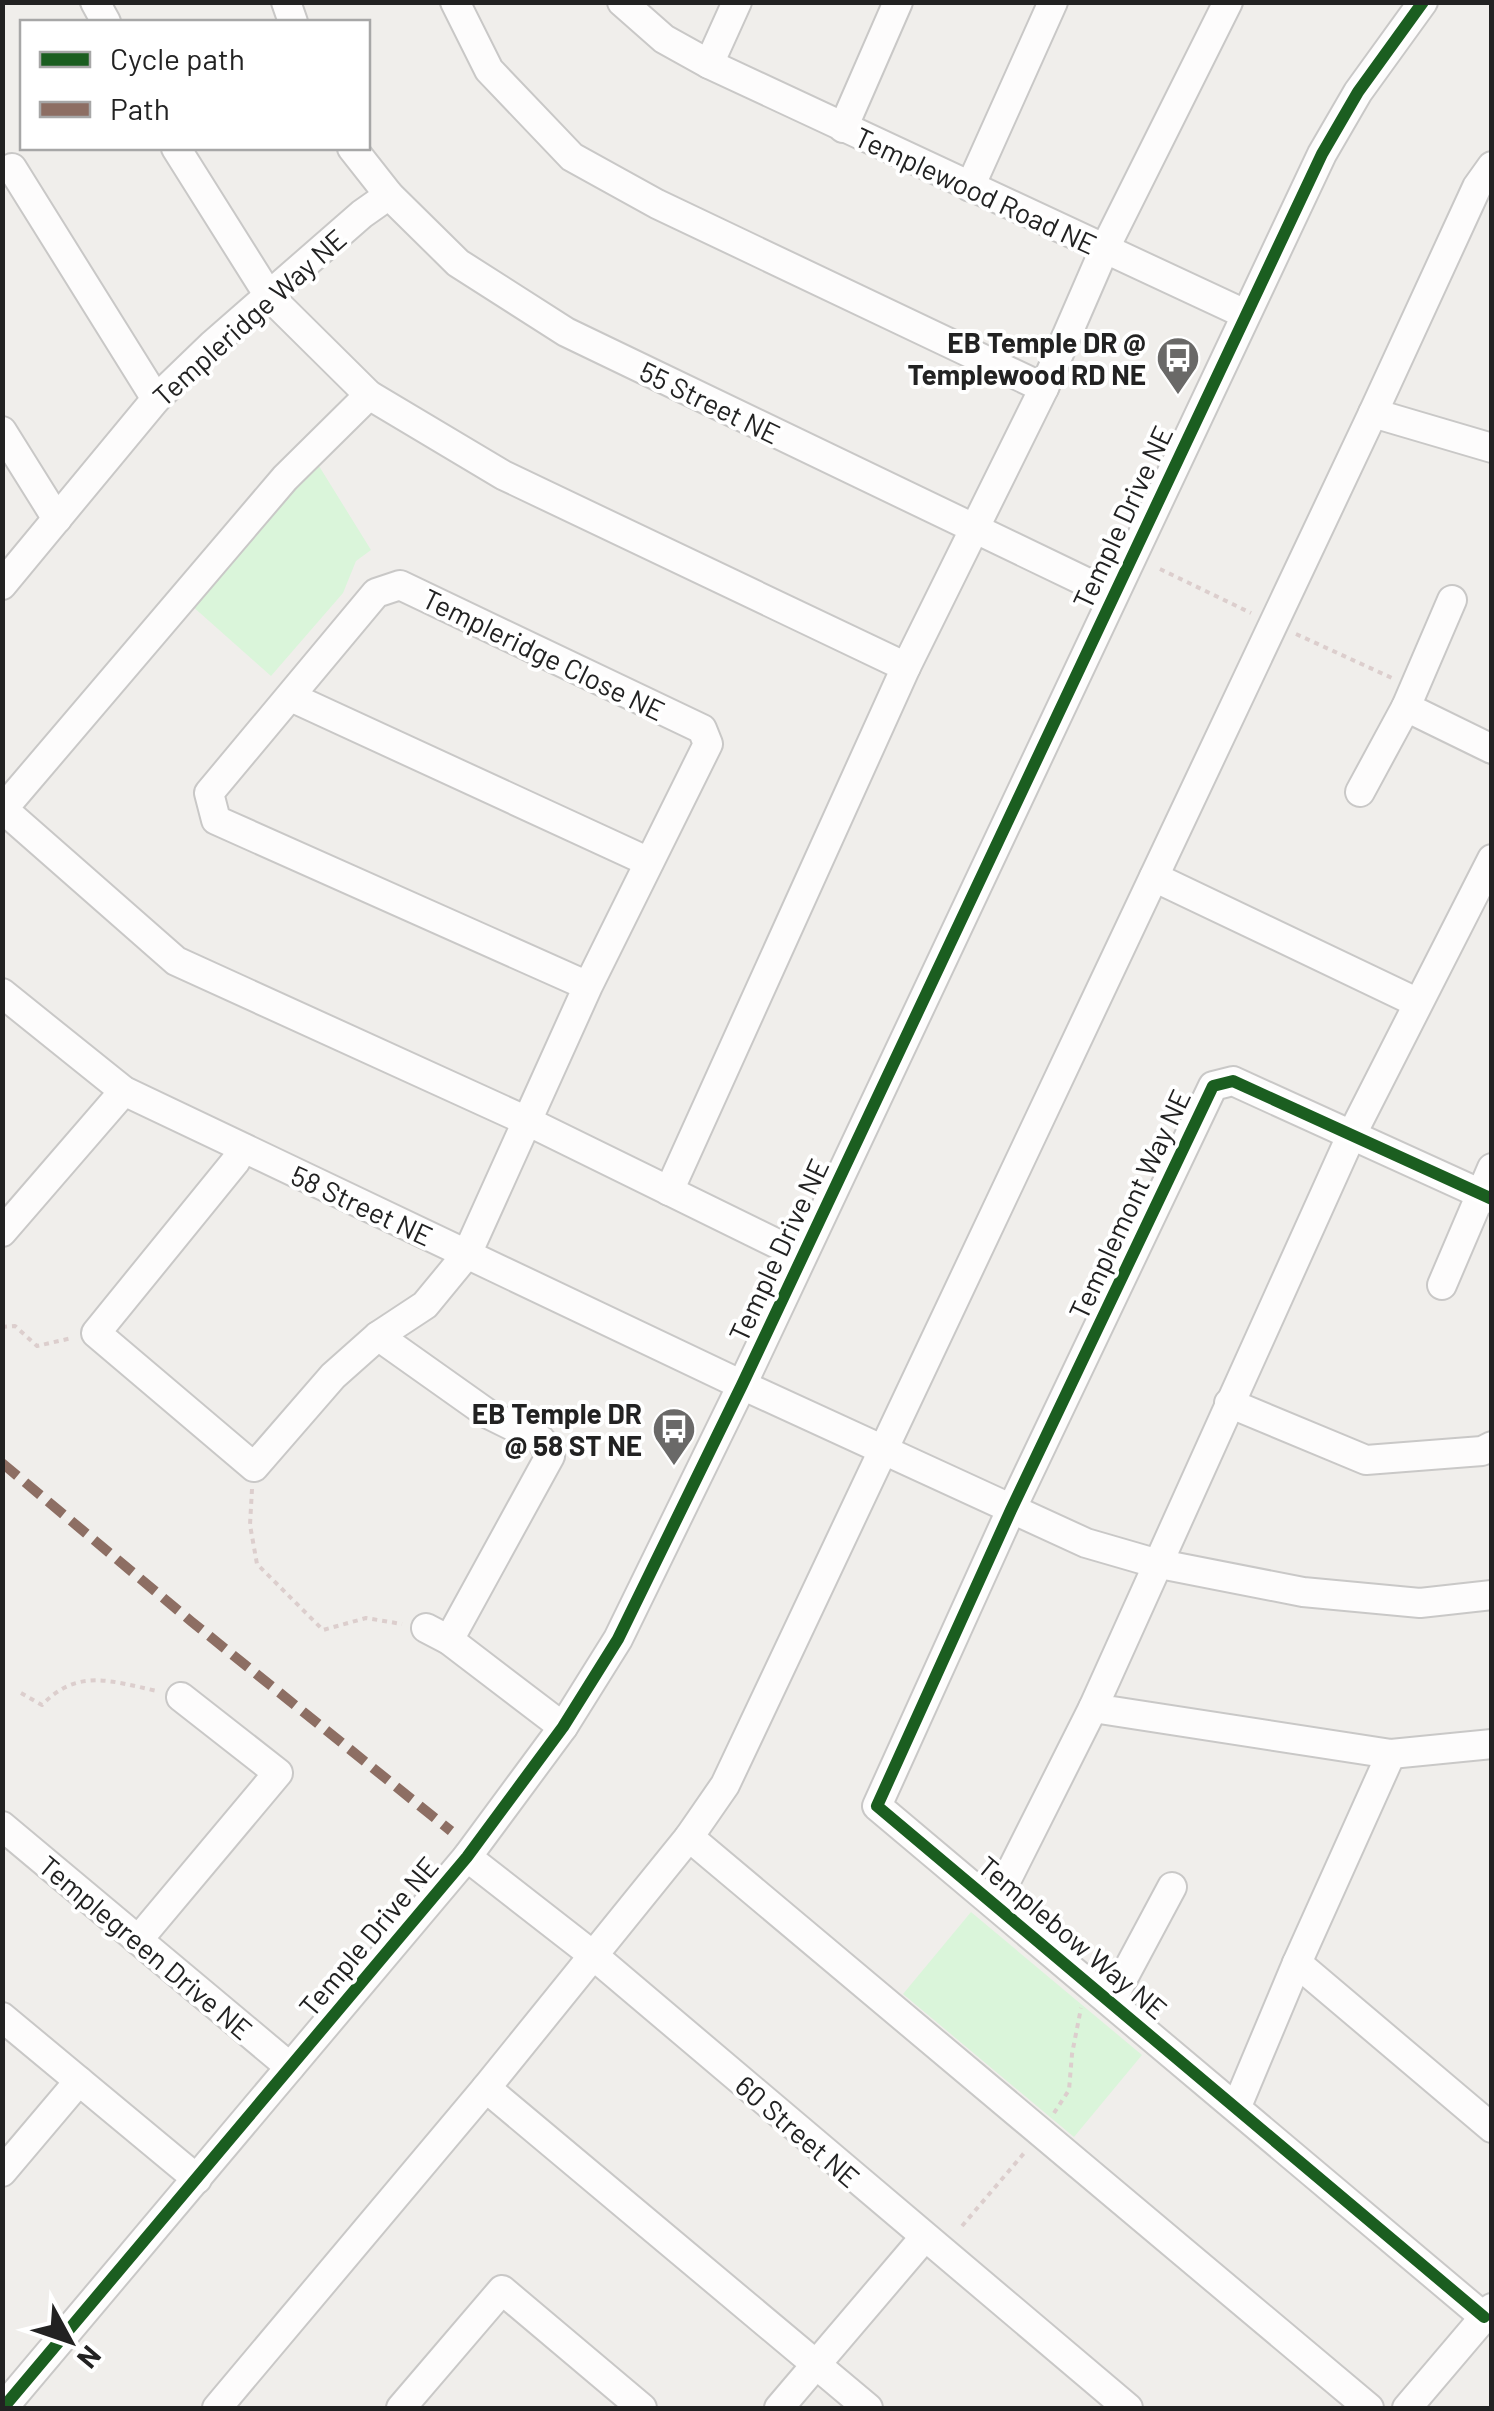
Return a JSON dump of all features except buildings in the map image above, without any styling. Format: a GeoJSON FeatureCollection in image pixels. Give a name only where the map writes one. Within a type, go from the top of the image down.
{"type":"FeatureCollection","features":[{"type":"Feature","properties":{"kind":"street","name":"Templewood Road NE"},"geometry":{"type":"LineString","coordinates":[[622,2],[664,39],[709,64],[1245,314]]}},
{"type":"Feature","properties":{"kind":"street"},"geometry":{"type":"LineString","coordinates":[[709,64],[737,2]]}},
{"type":"Feature","properties":{"kind":"street"},"geometry":{"type":"LineString","coordinates":[[843,128],[898,2]]}},
{"type":"Feature","properties":{"kind":"street"},"geometry":{"type":"LineString","coordinates":[[970,187],[1053,2]]}},
{"type":"Feature","properties":{"kind":"street"},"geometry":{"type":"LineString","coordinates":[[669,1192],[906,668],[1044,388],[1104,250],[1228,2]]}},
{"type":"Feature","properties":{"kind":"street","name":"Temple Drive NE"},"geometry":{"type":"LineString","coordinates":[[3,2408],[467,1856],[562,1727],[618,1639],[742,1385],[1245,314],[1340,123],[1424,2]]}},
{"type":"Feature","properties":{"kind":"street"},"geometry":{"type":"LineString","coordinates":[[466,6],[489,70],[572,158],[657,204],[1044,388]]}},
{"type":"Feature","properties":{"kind":"street"},"geometry":{"type":"LineString","coordinates":[[177,150],[269,296],[370,395],[503,475],[906,668]]}},
{"type":"Feature","properties":{"kind":"street","name":"55 Street NE"},"geometry":{"type":"LineString","coordinates":[[354,150],[388,194],[458,263],[566,332],[1113,595]]}},
{"type":"Feature","properties":{"kind":"street"},"geometry":{"type":"LineString","coordinates":[[217,2408],[594,1956],[611,1930],[690,1837],[724,1785],[1374,413],[1477,187],[1492,166]]}},
{"type":"Feature","properties":{"kind":"street"},"geometry":{"type":"LineString","coordinates":[[12,168],[156,399]]}},
{"type":"Feature","properties":{"kind":"street","name":"Templeridge Way NE"},"geometry":{"type":"LineString","coordinates":[[2,585],[156,399],[388,194]]}},
{"type":"Feature","properties":{"kind":"street"},"geometry":{"type":"LineString","coordinates":[[370,395],[285,478],[3,808],[176,961],[526,1121],[802,1256]]}},
{"type":"Feature","properties":{"kind":"street"},"geometry":{"type":"LineString","coordinates":[[1374,413],[1492,448]]}},
{"type":"Feature","properties":{"kind":"street"},"geometry":{"type":"LineString","coordinates":[[2,431],[57,519]]}},
{"type":"Feature","properties":{"kind":"street","name":"Templeridge Close NE"},"geometry":{"type":"LineString","coordinates":[[254,1466],[332,1376],[378,1336],[425,1305],[467,1254],[588,986],[708,744],[702,730],[400,585],[376,593],[209,793],[216,820],[588,986]]}},
{"type":"Feature","properties":{"kind":"street"},"geometry":{"type":"LineString","coordinates":[[1360,792],[1406,706],[1452,600]]}},
{"type":"Feature","properties":{"kind":"street"},"geometry":{"type":"LineString","coordinates":[[291,698],[650,862]]}},
{"type":"Feature","properties":{"kind":"street"},"geometry":{"type":"LineString","coordinates":[[1406,706],[1492,749]]}},
{"type":"Feature","properties":{"kind":"street"},"geometry":{"type":"LineString","coordinates":[[995,1903],[1092,1708],[1351,1136],[1416,1002],[1492,860]]}},
{"type":"Feature","properties":{"kind":"street"},"geometry":{"type":"LineString","coordinates":[[1154,877],[1416,1002]]}},
{"type":"Feature","properties":{"kind":"street","name":"58 Street NE"},"geometry":{"type":"LineString","coordinates":[[2,993],[124,1091],[742,1385],[1086,1543],[1156,1564],[1303,1592],[1420,1603],[1492,1594]]}},
{"type":"Feature","properties":{"kind":"street","name":"Templemont Way NE"},"geometry":{"type":"LineString","coordinates":[[1010,1510],[1213,1086],[1233,1080],[1351,1136],[1487,1186]]}},
{"type":"Feature","properties":{"kind":"street"},"geometry":{"type":"LineString","coordinates":[[2,1232],[12,1202],[124,1091]]}},
{"type":"Feature","properties":{"kind":"street"},"geometry":{"type":"LineString","coordinates":[[242,1148],[235,1162],[96,1333],[254,1466]]}},
{"type":"Feature","properties":{"kind":"street"},"geometry":{"type":"LineString","coordinates":[[1442,1285],[1487,1186]]}},
{"type":"Feature","properties":{"kind":"street"},"geometry":{"type":"LineString","coordinates":[[378,1336],[488,1414],[541,1440],[550,1456],[438,1634],[562,1727]]}},
{"type":"Feature","properties":{"kind":"street"},"geometry":{"type":"LineString","coordinates":[[1228,1403],[1366,1460],[1482,1451],[1492,1446]]}},
{"type":"Feature","properties":{"kind":"street","name":"Templebow Way NE"},"geometry":{"type":"LineString","coordinates":[[1010,1510],[877,1806],[1488,2313]]}},
{"type":"Feature","properties":{"kind":"street"},"geometry":{"type":"LineString","coordinates":[[138,1940],[278,1773],[181,1697]]}},
{"type":"Feature","properties":{"kind":"street"},"geometry":{"type":"LineString","coordinates":[[1092,1708],[1391,1754],[1492,1744]]}},
{"type":"Feature","properties":{"kind":"street"},"geometry":{"type":"LineString","coordinates":[[1237,2106],[1391,1754]]}},
{"type":"Feature","properties":{"kind":"street","name":"Templegreen Drive NE"},"geometry":{"type":"LineString","coordinates":[[2,1826],[290,2068]]}},
{"type":"Feature","properties":{"kind":"street"},"geometry":{"type":"LineString","coordinates":[[690,1837],[1369,2408]]}},
{"type":"Feature","properties":{"kind":"street","name":"60 Street NE"},"geometry":{"type":"LineString","coordinates":[[467,1856],[594,1956],[1128,2408]]}},
{"type":"Feature","properties":{"kind":"street"},"geometry":{"type":"LineString","coordinates":[[1111,2001],[1172,1887]]}},
{"type":"Feature","properties":{"kind":"street"},"geometry":{"type":"LineString","coordinates":[[1297,1962],[1492,2128]]}},
{"type":"Feature","properties":{"kind":"street"},"geometry":{"type":"LineString","coordinates":[[2,2018],[196,2178]]}},
{"type":"Feature","properties":{"kind":"street"},"geometry":{"type":"LineString","coordinates":[[2,2172],[79,2082]]}},
{"type":"Feature","properties":{"kind":"street"},"geometry":{"type":"LineString","coordinates":[[486,2088],[868,2408]]}},
{"type":"Feature","properties":{"kind":"street"},"geometry":{"type":"LineString","coordinates":[[779,2408],[924,2238]]}},
{"type":"Feature","properties":{"kind":"street"},"geometry":{"type":"LineString","coordinates":[[406,2407],[502,2290],[642,2408]]}},
{"type":"Feature","properties":{"kind":"street"},"geometry":{"type":"LineString","coordinates":[[1407,2408],[1488,2313]]}},
{"type":"Feature","properties":{"kind":"path"},"geometry":{"type":"LineString","coordinates":[[2,1327],[15,1326],[37,1346],[96,1333]]}},
{"type":"Feature","properties":{"kind":"path"},"geometry":{"type":"LineString","coordinates":[[254,1466],[250,1525],[257,1564],[322,1630],[366,1618],[438,1634]]}},
{"type":"Feature","properties":{"kind":"path"},"geometry":{"type":"LineString","coordinates":[[21,1693],[42,1705],[58,1688],[98,1680],[181,1697]]}},
{"type":"Feature","properties":{"kind":"green space"},"geometry":{"type":"Polygon","coordinates":[[[319,466],[371,550],[356,561],[343,593],[271,676],[191,605],[273,511],[319,466]]]}},
{"type":"Feature","properties":{"kind":"green space"},"geometry":{"type":"Polygon","coordinates":[[[971,1912],[1142,2055],[1074,2137],[903,1994],[971,1912]]]}},
{"type":"Feature","properties":{"kind":"marked path"},"geometry":{"type":"LineString","coordinates":[[2,1463],[451,1831]]}},
{"type":"Feature","properties":{"kind":"cycle path"},"geometry":{"type":"LineString","coordinates":[[3,2408],[467,1857],[563,1727],[618,1639],[742,1385],[1322,154],[1358,92],[1423,2]]}},
{"type":"Feature","properties":{"kind":"cycle path"},"geometry":{"type":"LineString","coordinates":[[1484,2317],[877,1806],[1011,1510],[1213,1086],[1233,1081],[1492,1199]]}},
{"type":"Feature","properties":{"kind":"place","name":"EB Temple DR @ Templewood RD NE"},"geometry":{"type":"Point","coordinates":[1178,396]}},
{"type":"Feature","properties":{"kind":"place","name":"EB Temple DR @ 58 ST NE"},"geometry":{"type":"Point","coordinates":[674,1467]}}]}
